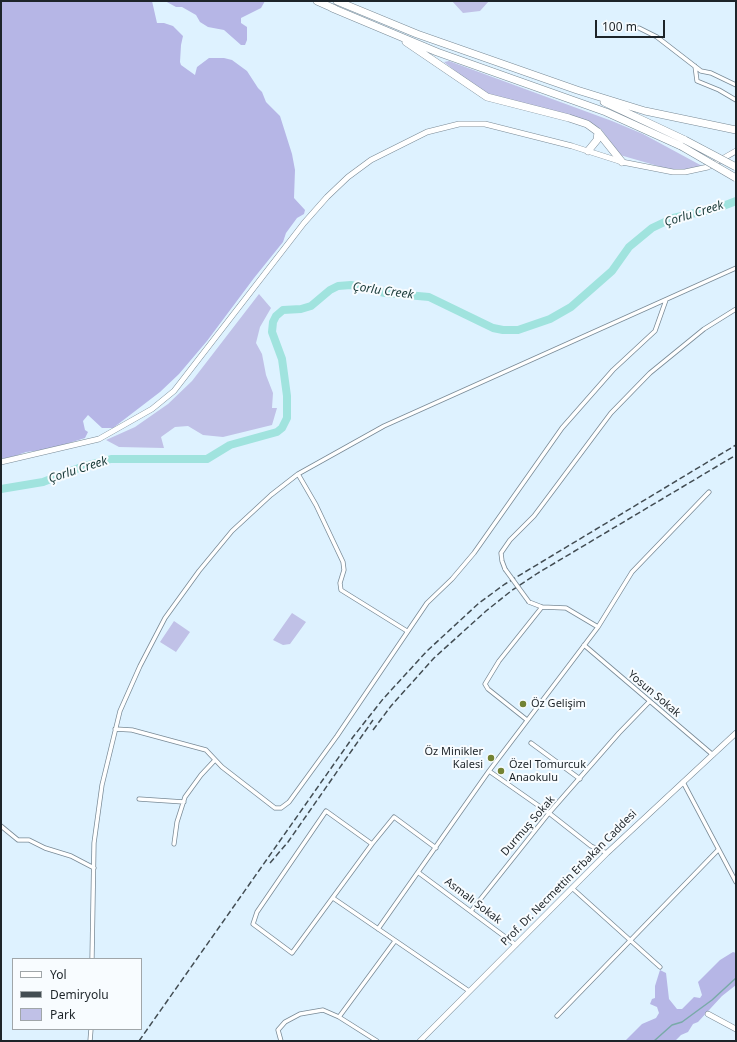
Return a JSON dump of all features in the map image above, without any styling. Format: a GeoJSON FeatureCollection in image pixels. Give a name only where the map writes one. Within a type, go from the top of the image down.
{"type":"FeatureCollection","features":[{"type":"Feature","properties":{"kind":"highway"},"geometry":{"type":"LineString","coordinates":[[317,1],[402,40],[486,97],[587,124],[598,132],[622,162]]}},
{"type":"Feature","properties":{"kind":"highway"},"geometry":{"type":"LineString","coordinates":[[337,1],[417,34],[577,90],[646,111],[736,130]]}},
{"type":"Feature","properties":{"kind":"highway"},"geometry":{"type":"LineString","coordinates":[[332,8],[437,52],[606,112],[683,143],[736,178]]}},
{"type":"Feature","properties":{"kind":"highway"},"geometry":{"type":"LineString","coordinates":[[577,90],[683,143],[736,167]]}},
{"type":"Feature","properties":{"kind":"highway"},"geometry":{"type":"LineString","coordinates":[[588,151],[597,140],[598,132]]}},
{"type":"Feature","properties":{"kind":"street"},"geometry":{"type":"LineString","coordinates":[[639,28],[658,37],[701,70],[736,85]]}},
{"type":"Feature","properties":{"kind":"street"},"geometry":{"type":"LineString","coordinates":[[695,66],[697,81],[719,90],[736,100]]}},
{"type":"Feature","properties":{"kind":"street"},"geometry":{"type":"LineString","coordinates":[[1,462],[100,439],[125,425],[163,400],[174,391],[320,205],[348,177],[371,160],[426,132],[459,124],[485,124],[588,151],[622,162],[673,172],[685,172],[708,167],[736,151]]}},
{"type":"Feature","properties":{"kind":"street"},"geometry":{"type":"LineString","coordinates":[[92,958],[94,843],[102,785],[120,711],[140,666],[165,618],[199,571],[232,531],[271,495],[298,474],[384,426],[736,268]]}},
{"type":"Feature","properties":{"kind":"street"},"geometry":{"type":"LineString","coordinates":[[115,729],[132,730],[206,750],[215,760],[275,808],[281,808],[289,802],[337,736],[427,603],[452,579],[474,553],[562,428],[613,370],[655,331],[666,300]]}},
{"type":"Feature","properties":{"kind":"street"},"geometry":{"type":"LineString","coordinates":[[598,627],[566,608],[542,607],[529,602],[505,569],[501,552],[510,540],[534,516],[611,413],[650,373],[704,329],[736,309]]}},
{"type":"Feature","properties":{"kind":"street"},"geometry":{"type":"LineString","coordinates":[[298,474],[316,505],[343,562],[344,570],[340,583],[341,590],[407,631]]}},
{"type":"Feature","properties":{"kind":"street"},"geometry":{"type":"LineString","coordinates":[[378,929],[419,873],[489,771],[598,627],[632,572],[709,492]]}},
{"type":"Feature","properties":{"kind":"street"},"geometry":{"type":"LineString","coordinates":[[527,720],[488,689],[485,684],[499,661],[542,607]]}},
{"type":"Feature","properties":{"kind":"street","name":"Yosun Sokak"},"geometry":{"type":"LineString","coordinates":[[584,645],[713,755]]}},
{"type":"Feature","properties":{"kind":"street","name":"Durmuş Sokak"},"geometry":{"type":"LineString","coordinates":[[471,911],[549,814],[649,702]]}},
{"type":"Feature","properties":{"kind":"street","name":"Prof. Dr. Necmettin Erbakan Caddesi"},"geometry":{"type":"LineString","coordinates":[[420,1041],[607,853],[736,733]]}},
{"type":"Feature","properties":{"kind":"street"},"geometry":{"type":"LineString","coordinates":[[531,743],[580,779]]}},
{"type":"Feature","properties":{"kind":"street"},"geometry":{"type":"LineString","coordinates":[[174,844],[177,822],[185,797],[201,775],[215,760]]}},
{"type":"Feature","properties":{"kind":"street"},"geometry":{"type":"LineString","coordinates":[[489,771],[591,846],[607,853]]}},
{"type":"Feature","properties":{"kind":"street"},"geometry":{"type":"LineString","coordinates":[[683,782],[736,882]]}},
{"type":"Feature","properties":{"kind":"street"},"geometry":{"type":"LineString","coordinates":[[139,799],[184,802]]}},
{"type":"Feature","properties":{"kind":"street"},"geometry":{"type":"LineString","coordinates":[[372,844],[326,811],[257,912],[253,924],[292,953],[372,844],[394,817],[436,848]]}},
{"type":"Feature","properties":{"kind":"street"},"geometry":{"type":"LineString","coordinates":[[1,826],[18,840],[29,840],[45,848],[71,856],[94,868]]}},
{"type":"Feature","properties":{"kind":"street"},"geometry":{"type":"LineString","coordinates":[[558,1016],[718,850]]}},
{"type":"Feature","properties":{"kind":"street","name":"Asmalı Sokak"},"geometry":{"type":"LineString","coordinates":[[419,873],[516,944]]}},
{"type":"Feature","properties":{"kind":"street"},"geometry":{"type":"LineString","coordinates":[[572,888],[660,966]]}},
{"type":"Feature","properties":{"kind":"street"},"geometry":{"type":"LineString","coordinates":[[333,898],[469,991]]}},
{"type":"Feature","properties":{"kind":"street"},"geometry":{"type":"LineString","coordinates":[[339,1017],[395,941]]}},
{"type":"Feature","properties":{"kind":"street"},"geometry":{"type":"LineString","coordinates":[[281,1041],[278,1030],[285,1022],[300,1014],[323,1010],[339,1017],[377,1041]]}},
{"type":"Feature","properties":{"kind":"street"},"geometry":{"type":"LineString","coordinates":[[708,1014],[736,1029]]}},
{"type":"Feature","properties":{"kind":"street"},"geometry":{"type":"LineString","coordinates":[[90,1041],[91,1030]]}},
{"type":"Feature","properties":{"kind":"green space"},"geometry":{"type":"Polygon","coordinates":[[[452,1],[489,1],[480,11],[463,13],[452,1]]]}},
{"type":"Feature","properties":{"kind":"green space"},"geometry":{"type":"Polygon","coordinates":[[[449,61],[612,121],[643,134],[704,167],[675,171],[620,155],[601,129],[590,124],[492,97],[479,90],[444,62],[449,61]]]}},
{"type":"Feature","properties":{"kind":"green space"},"geometry":{"type":"Polygon","coordinates":[[[259,294],[271,308],[260,327],[256,343],[262,354],[266,375],[273,393],[272,408],[277,408],[272,425],[223,437],[203,435],[188,426],[175,427],[161,437],[164,448],[119,447],[106,440],[135,427],[168,404],[192,381],[259,294]]]}},
{"type":"Feature","properties":{"kind":"green space"},"geometry":{"type":"Polygon","coordinates":[[[292,613],[306,622],[290,644],[283,645],[273,640],[292,613]]]}},
{"type":"Feature","properties":{"kind":"green space"},"geometry":{"type":"Polygon","coordinates":[[[174,621],[190,632],[176,652],[160,642],[174,621]]]}},
{"type":"Feature","properties":{"kind":"shaded area"},"geometry":{"type":"Polygon","coordinates":[[[1,1],[152,1],[157,23],[164,23],[173,26],[183,36],[181,45],[181,65],[195,75],[197,67],[209,58],[224,58],[232,60],[247,71],[262,92],[266,102],[280,116],[292,154],[295,170],[294,198],[305,210],[304,214],[297,218],[286,233],[283,242],[207,341],[179,374],[160,392],[113,428],[102,428],[88,415],[83,421],[85,430],[88,432],[85,438],[50,449],[26,452],[1,459],[1,1]]]}},
{"type":"Feature","properties":{"kind":"shaded area"},"geometry":{"type":"Polygon","coordinates":[[[165,1],[265,1],[261,8],[241,18],[241,23],[247,27],[247,40],[245,45],[241,45],[224,30],[208,27],[200,22],[196,15],[182,7],[176,7],[165,1]]]}},
{"type":"Feature","properties":{"kind":"shaded area"},"geometry":{"type":"Polygon","coordinates":[[[733,952],[736,953],[736,985],[722,996],[698,1022],[693,1024],[688,1032],[681,1035],[675,1041],[625,1041],[642,1024],[656,1018],[659,1013],[657,1007],[650,1004],[652,999],[655,998],[655,986],[660,970],[666,973],[669,999],[677,1009],[682,1009],[694,997],[700,998],[702,995],[698,982],[720,960],[733,952]]]}},
{"type":"Feature","properties":{"kind":"waterway","name":"Çorlu Creek"},"geometry":{"type":"LineString","coordinates":[[1,489],[43,482],[84,466],[111,459],[207,459],[230,445],[277,432],[282,428],[287,418],[287,396],[282,359],[272,332],[273,322],[276,316],[283,310],[301,309],[311,306],[330,290],[338,286],[351,285],[385,293],[429,297],[493,328],[518,330],[550,319],[571,307],[612,271],[629,247],[652,228],[673,218],[718,208],[736,201]]}},
{"type":"Feature","properties":{"kind":"waterway"},"geometry":{"type":"LineString","coordinates":[[654,1041],[672,1025],[682,1022],[712,1000],[736,978]]}},
{"type":"Feature","properties":{"kind":"railway"},"geometry":{"type":"LineString","coordinates":[[139,1041],[353,737],[383,699],[427,651],[479,603],[505,584],[736,445]]}},
{"type":"Feature","properties":{"kind":"railway"},"geometry":{"type":"LineString","coordinates":[[373,730],[391,706],[434,658],[486,611],[511,591],[538,573],[736,455]]}},
{"type":"Feature","properties":{"kind":"railway"},"geometry":{"type":"LineString","coordinates":[[270,863],[288,842],[373,720]]}},
{"type":"Feature","properties":{"kind":"place","name":"Öz Gelişim"},"geometry":{"type":"Point","coordinates":[523,704]}},
{"type":"Feature","properties":{"kind":"place","name":"Öz Minikler Kalesi"},"geometry":{"type":"Point","coordinates":[491,758]}},
{"type":"Feature","properties":{"kind":"place","name":"Özel Tomurcuk Anaokulu"},"geometry":{"type":"Point","coordinates":[501,771]}}]}
